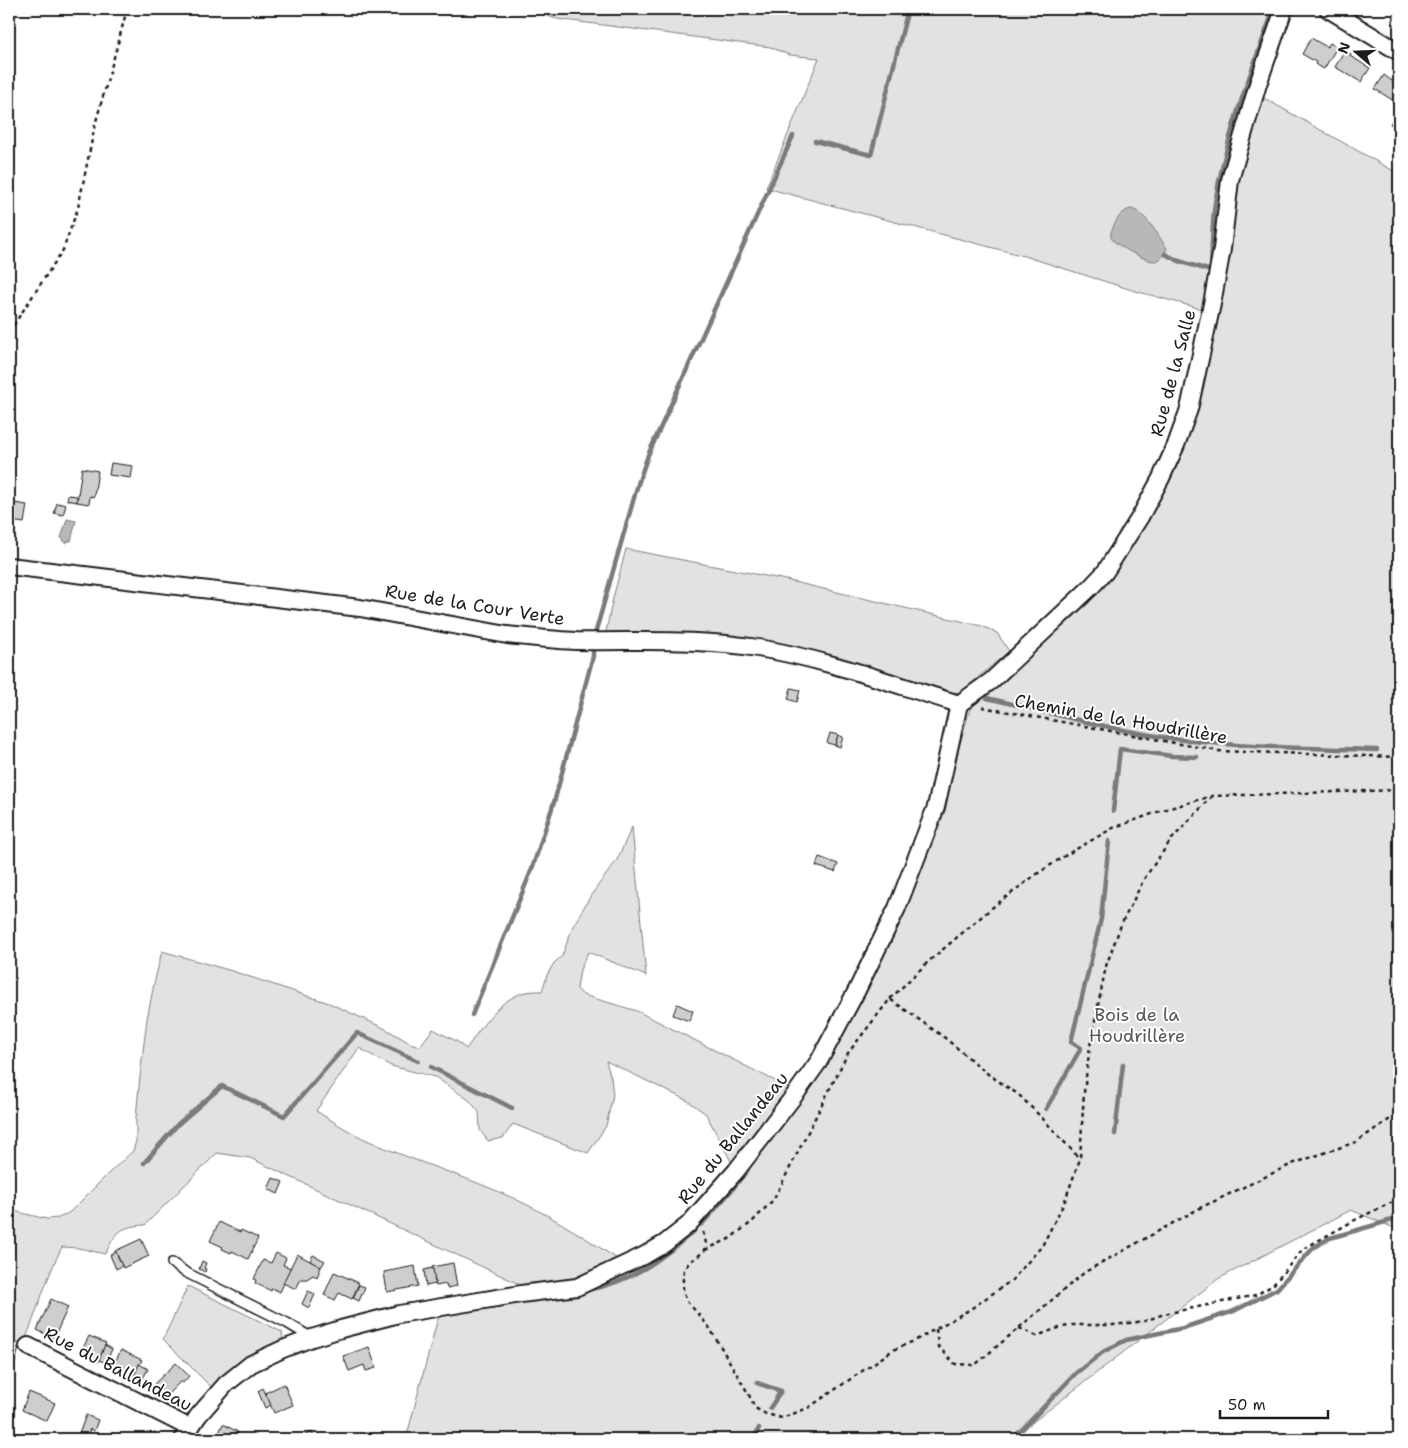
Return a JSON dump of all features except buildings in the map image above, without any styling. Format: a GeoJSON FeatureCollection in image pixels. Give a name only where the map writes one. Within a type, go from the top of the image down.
{"type":"FeatureCollection","features":[{"type":"Feature","properties":{"kind":"street","name":"Rue de la Salle"},"geometry":{"type":"LineString","coordinates":[[959,704],[991,681],[1105,572],[1140,517],[1161,478],[1189,409],[1222,249],[1230,180],[1258,84],[1284,9]]}},
{"type":"Feature","properties":{"kind":"street"},"geometry":{"type":"LineString","coordinates":[[1328,9],[1399,52]]}},
{"type":"Feature","properties":{"kind":"street","name":"Rue de la Cour Verte"},"geometry":{"type":"LineString","coordinates":[[9,566],[360,608],[529,637],[575,641],[684,641],[758,648],[827,664],[959,704]]}},
{"type":"Feature","properties":{"kind":"street","name":"Rue du Ballandeau"},"geometry":{"type":"LineString","coordinates":[[28,1346],[187,1434],[206,1406],[238,1374],[265,1358],[312,1338],[340,1329],[406,1313],[577,1287],[626,1265],[670,1239],[693,1220],[736,1171],[819,1061],[897,908],[936,808],[959,704]]}},
{"type":"Feature","properties":{"kind":"lane"},"geometry":{"type":"LineString","coordinates":[[172,1263],[312,1338]]}},
{"type":"Feature","properties":{"kind":"path"},"geometry":{"type":"LineString","coordinates":[[9,332],[63,250],[78,208],[95,125],[126,9]]}},
{"type":"Feature","properties":{"kind":"path","name":"Chemin de la Houdrillère"},"geometry":{"type":"LineString","coordinates":[[959,704],[1218,751],[1398,756]]}},
{"type":"Feature","properties":{"kind":"path"},"geometry":{"type":"LineString","coordinates":[[1398,756],[1399,778]]}},
{"type":"Feature","properties":{"kind":"path"},"geometry":{"type":"LineString","coordinates":[[1212,796],[1171,840],[1144,879],[1121,925],[1106,966],[1090,1046],[1084,1092],[1080,1159],[1064,1203],[1042,1246],[1012,1280],[969,1310],[893,1350],[808,1408],[782,1418],[766,1414],[755,1408],[709,1327],[686,1300],[683,1288],[684,1270],[690,1261],[705,1250],[729,1239],[752,1222],[774,1199],[848,1053],[890,999],[929,961],[993,907],[1034,876],[1113,828],[1163,810],[1212,796],[1399,790]]}},
{"type":"Feature","properties":{"kind":"path"},"geometry":{"type":"LineString","coordinates":[[890,999],[945,1038],[988,1074],[1019,1095],[1043,1118],[1080,1159]]}},
{"type":"Feature","properties":{"kind":"path"},"geometry":{"type":"LineString","coordinates":[[936,1329],[938,1346],[955,1364],[976,1365],[1085,1272],[1200,1208],[1292,1164],[1356,1142],[1399,1113]]}},
{"type":"Feature","properties":{"kind":"path"},"geometry":{"type":"LineString","coordinates":[[1019,1328],[1037,1336],[1055,1329],[1072,1326],[1113,1325],[1145,1321],[1164,1314],[1256,1295],[1273,1285],[1303,1249],[1390,1203],[1399,1203]]}},
{"type":"Feature","properties":{"kind":"path"},"geometry":{"type":"LineString","coordinates":[[693,1220],[703,1233],[706,1243],[705,1250]]}},
{"type":"Feature","properties":{"kind":"green space"},"geometry":{"type":"Polygon","coordinates":[[[545,9],[1275,9],[1237,127],[1224,178],[1205,310],[1132,290],[1024,256],[766,188],[819,58],[789,55],[770,47],[557,19],[547,15],[545,9]]]}},
{"type":"Feature","properties":{"kind":"green space","name":"Bois de la Houdrillère"},"geometry":{"type":"Polygon","coordinates":[[[1262,97],[1399,174],[1399,1230],[1351,1210],[1218,1279],[1011,1439],[406,1439],[442,1307],[521,1293],[519,1284],[250,1158],[217,1153],[145,1225],[129,1227],[116,1235],[105,1254],[79,1248],[62,1247],[23,1345],[9,1341],[9,1210],[47,1219],[59,1218],[70,1212],[133,1151],[136,1141],[136,1117],[147,1019],[162,951],[232,971],[329,1003],[386,1029],[410,1043],[420,1046],[433,1029],[458,1042],[466,1049],[499,1007],[526,992],[542,991],[547,975],[554,963],[562,956],[573,926],[591,895],[617,860],[632,827],[646,976],[588,952],[580,970],[577,989],[583,995],[637,1011],[797,1092],[937,823],[970,709],[1089,603],[1148,519],[1193,418],[1243,155],[1262,97]],[[359,1048],[316,1111],[369,1141],[514,1198],[579,1234],[626,1265],[645,1255],[736,1171],[706,1114],[688,1101],[606,1061],[613,1095],[606,1126],[588,1153],[513,1124],[503,1138],[488,1141],[480,1130],[479,1112],[469,1100],[435,1077],[391,1066],[359,1048]]]}},
{"type":"Feature","properties":{"kind":"green space"},"geometry":{"type":"Polygon","coordinates":[[[626,549],[781,579],[982,626],[997,633],[1009,651],[961,692],[948,693],[816,655],[605,636],[626,549]]]}},
{"type":"Feature","properties":{"kind":"green space"},"geometry":{"type":"Polygon","coordinates":[[[188,1286],[282,1332],[283,1340],[235,1366],[211,1387],[163,1339],[188,1286]]]}},
{"type":"Feature","properties":{"kind":"shaded area"},"geometry":{"type":"Polygon","coordinates":[[[1130,209],[1141,214],[1146,219],[1167,248],[1159,260],[1154,261],[1139,256],[1112,239],[1111,232],[1117,220],[1122,213],[1130,209]]]}},
{"type":"Feature","properties":{"kind":"shaded area"},"geometry":{"type":"Polygon","coordinates":[[[67,519],[76,521],[71,541],[65,543],[61,538],[67,519]]]}},
{"type":"Feature","properties":{"kind":"waterway"},"geometry":{"type":"LineString","coordinates":[[815,141],[871,155],[908,9]]}},
{"type":"Feature","properties":{"kind":"waterway"},"geometry":{"type":"LineString","coordinates":[[1165,254],[1179,261],[1211,271],[1215,203],[1226,153],[1240,104],[1274,9]]}},
{"type":"Feature","properties":{"kind":"waterway"},"geometry":{"type":"LineString","coordinates":[[595,634],[648,455],[793,136]]}},
{"type":"Feature","properties":{"kind":"waterway"},"geometry":{"type":"LineString","coordinates":[[472,1015],[532,869],[555,799],[593,650]]}},
{"type":"Feature","properties":{"kind":"waterway"},"geometry":{"type":"LineString","coordinates":[[987,698],[1159,737],[1256,746],[1377,750]]}},
{"type":"Feature","properties":{"kind":"waterway"},"geometry":{"type":"LineString","coordinates":[[1113,811],[1120,749],[1172,756],[1197,757]]}},
{"type":"Feature","properties":{"kind":"waterway"},"geometry":{"type":"LineString","coordinates":[[1046,1109],[1081,1048],[1071,1042],[1101,919],[1109,841]]}},
{"type":"Feature","properties":{"kind":"waterway"},"geometry":{"type":"LineString","coordinates":[[144,1163],[178,1124],[222,1086],[284,1116],[357,1033],[418,1061]]}},
{"type":"Feature","properties":{"kind":"waterway"},"geometry":{"type":"LineString","coordinates":[[1115,1134],[1123,1064]]}},
{"type":"Feature","properties":{"kind":"waterway"},"geometry":{"type":"LineString","coordinates":[[431,1067],[512,1108]]}},
{"type":"Feature","properties":{"kind":"waterway"},"geometry":{"type":"LineString","coordinates":[[702,1224],[748,1169]]}},
{"type":"Feature","properties":{"kind":"waterway"},"geometry":{"type":"LineString","coordinates":[[1013,1439],[1076,1373],[1103,1352],[1126,1340],[1183,1328],[1234,1311],[1277,1289],[1314,1247],[1330,1238],[1399,1218]]}},
{"type":"Feature","properties":{"kind":"waterway"},"geometry":{"type":"LineString","coordinates":[[587,1290],[618,1281],[645,1268],[694,1231]]}},
{"type":"Feature","properties":{"kind":"waterway"},"geometry":{"type":"LineString","coordinates":[[757,1383],[781,1391],[770,1408]]}},
{"type":"Feature","properties":{"kind":"waterway"},"geometry":{"type":"LineString","coordinates":[[753,1439],[759,1428]]}}]}
